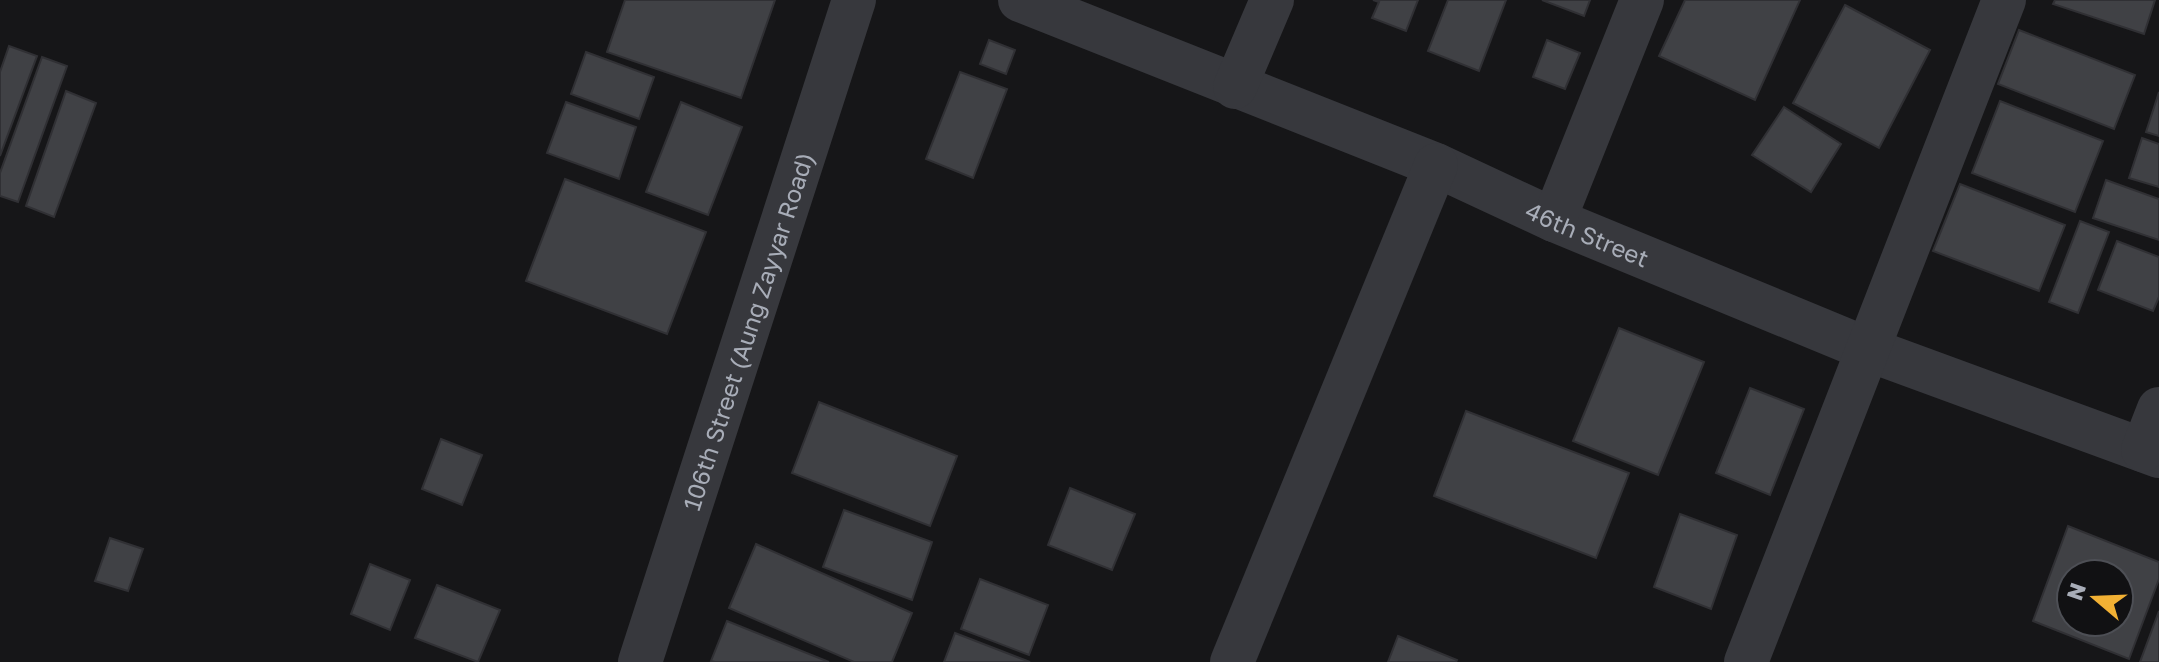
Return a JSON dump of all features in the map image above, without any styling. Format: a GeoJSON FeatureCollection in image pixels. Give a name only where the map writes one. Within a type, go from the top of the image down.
{"type":"FeatureCollection","features":[{"type":"Feature","properties":{"kind":"street","name":"106th Street (Aung Zayyar Road)"},"geometry":{"type":"LineString","coordinates":[[640,662],[854,0]]}},
{"type":"Feature","properties":{"kind":"street","name":"46th Street"},"geometry":{"type":"LineString","coordinates":[[1020,0],[1436,165],[1554,220],[1867,349],[2151,453]]}},
{"type":"Feature","properties":{"kind":"street"},"geometry":{"type":"LineString","coordinates":[[1235,87],[1272,0]]}},
{"type":"Feature","properties":{"kind":"street"},"geometry":{"type":"LineString","coordinates":[[1554,220],[1642,0]]}},
{"type":"Feature","properties":{"kind":"street"},"geometry":{"type":"LineString","coordinates":[[1746,662],[2004,0]]}},
{"type":"Feature","properties":{"kind":"street"},"geometry":{"type":"LineString","coordinates":[[1232,662],[1436,165]]}},
{"type":"Feature","properties":{"kind":"street"},"geometry":{"type":"LineString","coordinates":[[2151,453],[2159,409]]}},
{"type":"Feature","properties":{"kind":"building"},"geometry":{"type":"Polygon","coordinates":[[[625,0],[775,0],[741,98],[607,52],[625,0]]]}},
{"type":"Feature","properties":{"kind":"building"},"geometry":{"type":"Polygon","coordinates":[[[1373,0],[1418,0],[1406,31],[1372,18],[1379,2],[1373,0]]]}},
{"type":"Feature","properties":{"kind":"building"},"geometry":{"type":"Polygon","coordinates":[[[1448,0],[1506,0],[1479,71],[1428,51],[1448,0]]]}},
{"type":"Feature","properties":{"kind":"building"},"geometry":{"type":"Polygon","coordinates":[[[1542,0],[1590,0],[1584,16],[1542,0]]]}},
{"type":"Feature","properties":{"kind":"building"},"geometry":{"type":"Polygon","coordinates":[[[1685,0],[1800,0],[1755,100],[1659,56],[1685,0]]]}},
{"type":"Feature","properties":{"kind":"building"},"geometry":{"type":"Polygon","coordinates":[[[2055,0],[2155,0],[2144,34],[2053,4],[2055,0]]]}},
{"type":"Feature","properties":{"kind":"building"},"geometry":{"type":"Polygon","coordinates":[[[1845,5],[1930,50],[1879,148],[1793,103],[1845,5]]]}},
{"type":"Feature","properties":{"kind":"building"},"geometry":{"type":"Polygon","coordinates":[[[2019,30],[2135,75],[2114,129],[1998,84],[2019,30]]]}},
{"type":"Feature","properties":{"kind":"building"},"geometry":{"type":"Polygon","coordinates":[[[989,40],[1015,50],[1006,74],[980,64],[989,40]]]}},
{"type":"Feature","properties":{"kind":"building"},"geometry":{"type":"Polygon","coordinates":[[[1547,40],[1580,53],[1565,89],[1533,77],[1547,40]]]}},
{"type":"Feature","properties":{"kind":"building"},"geometry":{"type":"Polygon","coordinates":[[[9,46],[37,56],[0,156],[0,72],[9,46]]]}},
{"type":"Feature","properties":{"kind":"building"},"geometry":{"type":"Polygon","coordinates":[[[586,52],[654,77],[639,119],[571,94],[586,52]]]}},
{"type":"Feature","properties":{"kind":"building"},"geometry":{"type":"Polygon","coordinates":[[[42,57],[67,66],[18,202],[0,196],[0,173],[42,57]]]}},
{"type":"Feature","properties":{"kind":"building"},"geometry":{"type":"Polygon","coordinates":[[[960,72],[1007,89],[973,178],[926,159],[960,72]]]}},
{"type":"Feature","properties":{"kind":"building"},"geometry":{"type":"Polygon","coordinates":[[[66,91],[96,103],[54,217],[26,206],[66,91]]]}},
{"type":"Feature","properties":{"kind":"building"},"geometry":{"type":"Polygon","coordinates":[[[2159,92],[2159,136],[2146,132],[2159,92]]]}},
{"type":"Feature","properties":{"kind":"building"},"geometry":{"type":"Polygon","coordinates":[[[2000,101],[2103,141],[2075,212],[1972,173],[2000,101]]]}},
{"type":"Feature","properties":{"kind":"building"},"geometry":{"type":"Polygon","coordinates":[[[566,102],[636,127],[619,179],[547,153],[566,102]]]}},
{"type":"Feature","properties":{"kind":"building"},"geometry":{"type":"Polygon","coordinates":[[[681,102],[742,127],[708,215],[646,192],[681,102]]]}},
{"type":"Feature","properties":{"kind":"building"},"geometry":{"type":"Polygon","coordinates":[[[1784,107],[1841,144],[1811,192],[1752,155],[1784,107]]]}},
{"type":"Feature","properties":{"kind":"building"},"geometry":{"type":"Polygon","coordinates":[[[2142,138],[2159,144],[2159,187],[2129,178],[2142,138]]]}},
{"type":"Feature","properties":{"kind":"building"},"geometry":{"type":"Polygon","coordinates":[[[565,179],[706,232],[667,334],[526,281],[565,179]]]}},
{"type":"Feature","properties":{"kind":"building"},"geometry":{"type":"Polygon","coordinates":[[[2106,180],[2159,199],[2159,240],[2093,218],[2106,180]]]}},
{"type":"Feature","properties":{"kind":"building"},"geometry":{"type":"Polygon","coordinates":[[[1960,184],[2065,225],[2039,291],[1933,251],[1960,184]]]}},
{"type":"Feature","properties":{"kind":"building"},"geometry":{"type":"Polygon","coordinates":[[[2080,221],[2109,232],[2078,313],[2049,302],[2080,221]]]}},
{"type":"Feature","properties":{"kind":"building"},"geometry":{"type":"Polygon","coordinates":[[[2117,241],[2159,257],[2159,297],[2153,311],[2098,290],[2117,241]]]}},
{"type":"Feature","properties":{"kind":"building"},"geometry":{"type":"Polygon","coordinates":[[[1619,328],[1704,362],[1658,475],[1573,441],[1619,328]]]}},
{"type":"Feature","properties":{"kind":"building"},"geometry":{"type":"Polygon","coordinates":[[[1750,388],[1804,409],[1770,495],[1716,473],[1750,388]]]}},
{"type":"Feature","properties":{"kind":"building"},"geometry":{"type":"Polygon","coordinates":[[[819,402],[957,456],[930,526],[792,473],[819,402]]]}},
{"type":"Feature","properties":{"kind":"building"},"geometry":{"type":"Polygon","coordinates":[[[1466,411],[1629,473],[1596,558],[1434,496],[1466,411]]]}},
{"type":"Feature","properties":{"kind":"building"},"geometry":{"type":"Polygon","coordinates":[[[441,439],[482,455],[462,505],[422,489],[441,439]]]}},
{"type":"Feature","properties":{"kind":"building"},"geometry":{"type":"Polygon","coordinates":[[[1070,488],[1135,514],[1112,570],[1048,545],[1070,488]]]}},
{"type":"Feature","properties":{"kind":"building"},"geometry":{"type":"Polygon","coordinates":[[[844,510],[932,542],[912,600],[823,567],[844,510]]]}},
{"type":"Feature","properties":{"kind":"building"},"geometry":{"type":"Polygon","coordinates":[[[1680,514],[1737,535],[1711,609],[1654,587],[1680,514]]]}},
{"type":"Feature","properties":{"kind":"building"},"geometry":{"type":"Polygon","coordinates":[[[2068,526],[2159,562],[2159,579],[2129,659],[2076,638],[2135,638],[2135,558],[2056,558],[2068,526]]]}},
{"type":"Feature","properties":{"kind":"building"},"geometry":{"type":"Polygon","coordinates":[[[110,538],[143,549],[128,591],[95,581],[110,538]]]}},
{"type":"Feature","properties":{"kind":"building"},"geometry":{"type":"Polygon","coordinates":[[[756,544],[912,613],[892,662],[854,662],[729,608],[756,544]]]}},
{"type":"Feature","properties":{"kind":"building"},"geometry":{"type":"Polygon","coordinates":[[[2055,561],[2055,630],[2033,621],[2055,561]]]}},
{"type":"Feature","properties":{"kind":"building"},"geometry":{"type":"Polygon","coordinates":[[[370,564],[410,580],[390,630],[351,614],[370,564]]]}},
{"type":"Feature","properties":{"kind":"building"},"geometry":{"type":"Polygon","coordinates":[[[980,579],[1048,605],[1029,655],[961,629],[980,579]]]}},
{"type":"Feature","properties":{"kind":"building"},"geometry":{"type":"Polygon","coordinates":[[[437,585],[500,610],[478,662],[415,638],[437,585]]]}},
{"type":"Feature","properties":{"kind":"building"},"geometry":{"type":"Polygon","coordinates":[[[2159,611],[2159,662],[2140,662],[2159,611]]]}},
{"type":"Feature","properties":{"kind":"building"},"geometry":{"type":"Polygon","coordinates":[[[727,621],[829,662],[711,661],[727,621]]]}},
{"type":"Feature","properties":{"kind":"building"},"geometry":{"type":"Polygon","coordinates":[[[955,633],[1030,662],[944,662],[955,633]]]}},
{"type":"Feature","properties":{"kind":"building"},"geometry":{"type":"Polygon","coordinates":[[[1398,636],[1457,660],[1388,662],[1398,636]]]}}]}
